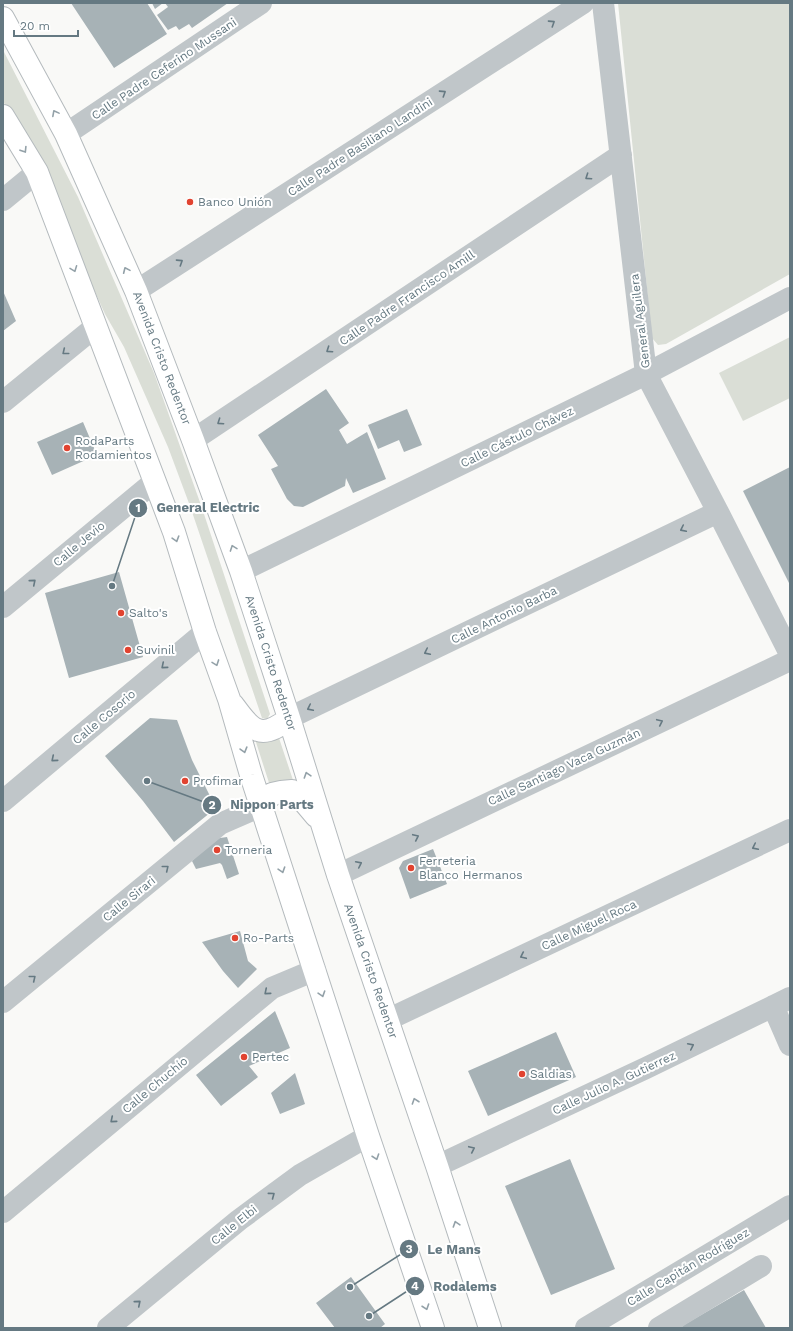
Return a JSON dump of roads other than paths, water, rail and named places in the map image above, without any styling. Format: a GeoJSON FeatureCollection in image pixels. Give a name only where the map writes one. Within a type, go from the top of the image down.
{"type":"FeatureCollection","features":[{"type":"Feature","properties":{"kind":"main road","name":"Avenida Cristo Redentor"},"geometry":{"type":"LineString","coordinates":[[3,18],[66,134],[136,291],[193,440],[241,571],[338,875],[437,1166],[490,1328]]}},
{"type":"Feature","properties":{"kind":"main road"},"geometry":{"type":"LineString","coordinates":[[3,116],[37,172],[174,532],[205,632],[229,699],[261,806],[368,1136],[433,1328]]}},
{"type":"Feature","properties":{"kind":"main road"},"geometry":{"type":"LineString","coordinates":[[229,699],[250,725],[258,731],[264,731],[280,726],[289,718]]}},
{"type":"Feature","properties":{"kind":"main road"},"geometry":{"type":"LineString","coordinates":[[261,806],[272,794],[287,791],[297,794],[314,813],[327,839]]}},
{"type":"Feature","properties":{"kind":"street","name":"Calle Padre Ceferino Mussani"},"geometry":{"type":"LineString","coordinates":[[66,134],[261,3]]}},
{"type":"Feature","properties":{"kind":"street","name":"Calle Padre Basiliano Landini"},"geometry":{"type":"LineString","coordinates":[[136,291],[583,3]]}},
{"type":"Feature","properties":{"kind":"street","name":"General Aguilera"},"geometry":{"type":"LineString","coordinates":[[603,3],[646,374],[790,654]]}},
{"type":"Feature","properties":{"kind":"street","name":"Calle Padre Francisco Amill"},"geometry":{"type":"LineString","coordinates":[[193,440],[621,155]]}},
{"type":"Feature","properties":{"kind":"street"},"geometry":{"type":"LineString","coordinates":[[3,200],[37,172]]}},
{"type":"Feature","properties":{"kind":"street","name":"Calle Cástulo Chávez"},"geometry":{"type":"LineString","coordinates":[[241,571],[646,374],[790,298]]}},
{"type":"Feature","properties":{"kind":"street"},"geometry":{"type":"LineString","coordinates":[[3,402],[96,327]]}},
{"type":"Feature","properties":{"kind":"street","name":"Calle Jevio"},"geometry":{"type":"LineString","coordinates":[[3,607],[154,482]]}},
{"type":"Feature","properties":{"kind":"street","name":"Calle Antonio Barba"},"geometry":{"type":"LineString","coordinates":[[289,718],[718,512]]}},
{"type":"Feature","properties":{"kind":"street","name":"Calle Cosorio"},"geometry":{"type":"LineString","coordinates":[[3,802],[205,632]]}},
{"type":"Feature","properties":{"kind":"street","name":"Calle Santiago Vaca Guzmán"},"geometry":{"type":"LineString","coordinates":[[338,875],[790,660]]}},
{"type":"Feature","properties":{"kind":"street","name":"Calle Sirari"},"geometry":{"type":"LineString","coordinates":[[3,1002],[220,824],[261,806]]}},
{"type":"Feature","properties":{"kind":"street","name":"Calle Miguel Roca"},"geometry":{"type":"LineString","coordinates":[[388,1020],[790,830]]}},
{"type":"Feature","properties":{"kind":"street","name":"Calle Chuchío"},"geometry":{"type":"LineString","coordinates":[[3,1212],[272,988],[315,970]]}},
{"type":"Feature","properties":{"kind":"street"},"geometry":{"type":"LineString","coordinates":[[781,1002],[790,1045]]}},
{"type":"Feature","properties":{"kind":"street","name":"Calle Julio A. Gutierrez"},"geometry":{"type":"LineString","coordinates":[[437,1166],[646,1068],[781,1002]]}},
{"type":"Feature","properties":{"kind":"street","name":"Calle Elbi"},"geometry":{"type":"LineString","coordinates":[[108,1328],[239,1220],[300,1174],[368,1136]]}},
{"type":"Feature","properties":{"kind":"street","name":"Calle Capitán Rodríguez"},"geometry":{"type":"LineString","coordinates":[[586,1328],[790,1206]]}},
{"type":"Feature","properties":{"kind":"street"},"geometry":{"type":"LineString","coordinates":[[659,1328],[761,1266]]}},
{"type":"Feature","properties":{"kind":"place","name":"Banco Unión"},"geometry":{"type":"Point","coordinates":[190,202]}},
{"type":"Feature","properties":{"kind":"place","name":"RodaParts Rodamientos"},"geometry":{"type":"Point","coordinates":[67,448]}},
{"type":"Feature","properties":{"kind":"place","name":"General Electric"},"geometry":{"type":"Point","coordinates":[112,586]}},
{"type":"Feature","properties":{"kind":"place","name":"Salto's"},"geometry":{"type":"Point","coordinates":[121,613]}},
{"type":"Feature","properties":{"kind":"place","name":"Suvinil"},"geometry":{"type":"Point","coordinates":[128,650]}},
{"type":"Feature","properties":{"kind":"place","name":"Nippon Parts"},"geometry":{"type":"Point","coordinates":[147,781]}},
{"type":"Feature","properties":{"kind":"place","name":"Profimar"},"geometry":{"type":"Point","coordinates":[185,781]}},
{"type":"Feature","properties":{"kind":"place","name":"Torneria"},"geometry":{"type":"Point","coordinates":[217,850]}},
{"type":"Feature","properties":{"kind":"place","name":"Ferreteria Blanco Hermanos"},"geometry":{"type":"Point","coordinates":[411,868]}},
{"type":"Feature","properties":{"kind":"place","name":"Ro-Parts"},"geometry":{"type":"Point","coordinates":[235,938]}},
{"type":"Feature","properties":{"kind":"place","name":"Pertec"},"geometry":{"type":"Point","coordinates":[244,1057]}},
{"type":"Feature","properties":{"kind":"place","name":"Saldias"},"geometry":{"type":"Point","coordinates":[522,1074]}},
{"type":"Feature","properties":{"kind":"place","name":"Le Mans"},"geometry":{"type":"Point","coordinates":[350,1287]}},
{"type":"Feature","properties":{"kind":"place","name":"Rodalems"},"geometry":{"type":"Point","coordinates":[369,1316]}}]}
